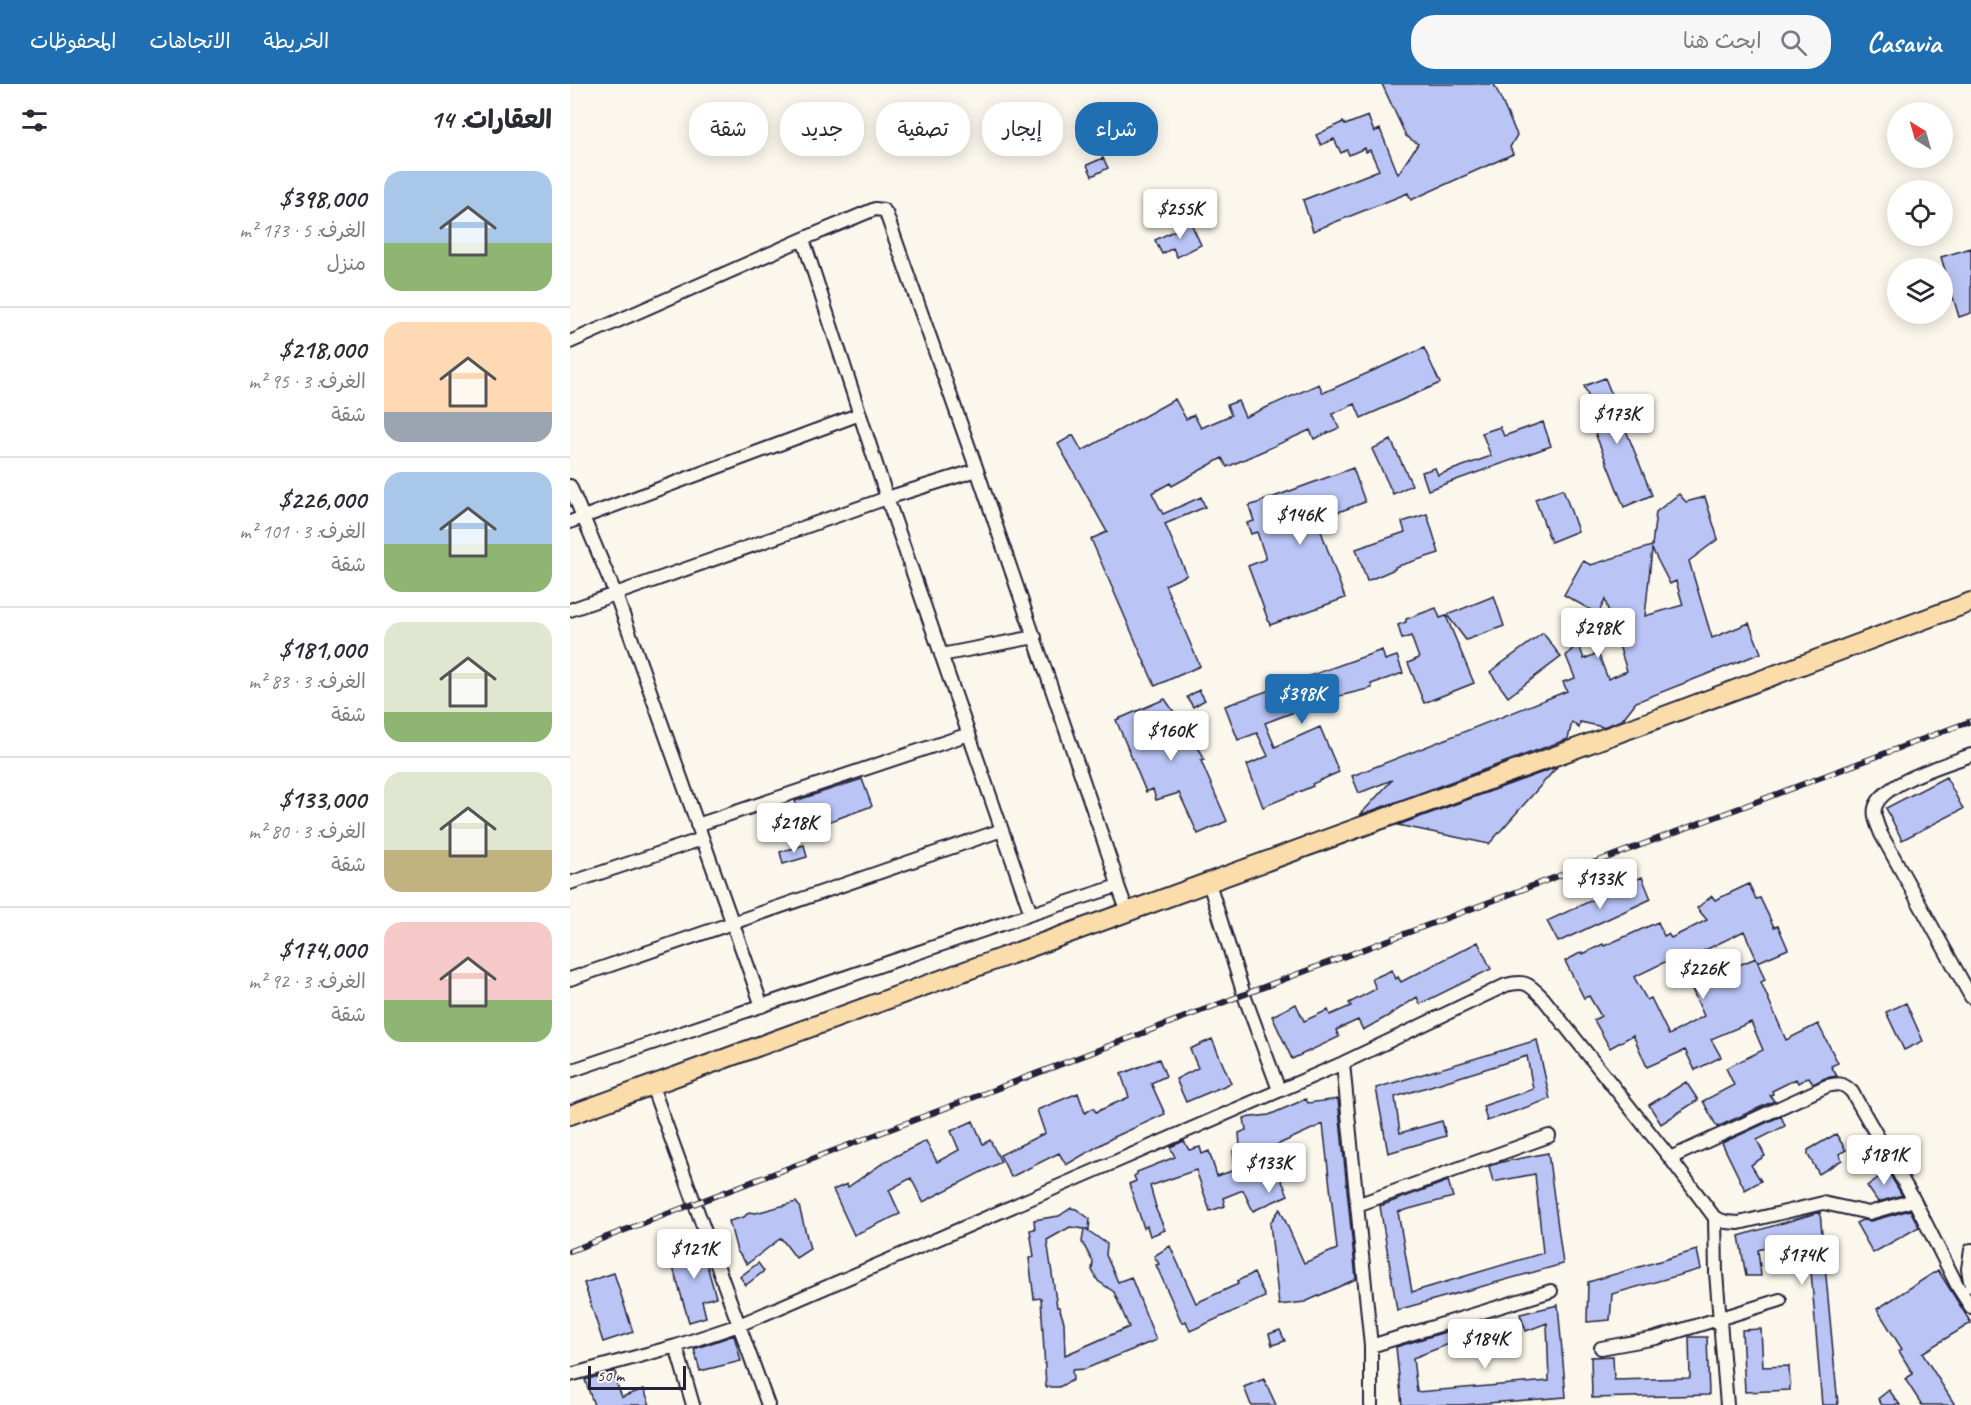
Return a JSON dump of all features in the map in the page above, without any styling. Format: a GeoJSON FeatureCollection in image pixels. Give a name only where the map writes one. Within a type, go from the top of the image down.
{"type":"FeatureCollection","features":[{"type":"Feature","properties":{"kind":"main road"},"geometry":{"type":"LineString","coordinates":[[570,1115],[1209,883],[1971,602]]}},
{"type":"Feature","properties":{"kind":"street"},"geometry":{"type":"LineString","coordinates":[[570,342],[803,239],[875,210],[883,210],[886,213],[1035,637],[1128,912]]}},
{"type":"Feature","properties":{"kind":"street"},"geometry":{"type":"LineString","coordinates":[[803,239],[887,498],[1030,914]]}},
{"type":"Feature","properties":{"kind":"street"},"geometry":{"type":"LineString","coordinates":[[570,522],[860,414]]}},
{"type":"Feature","properties":{"kind":"street"},"geometry":{"type":"LineString","coordinates":[[570,610],[887,498],[977,470]]}},
{"type":"Feature","properties":{"kind":"street"},"geometry":{"type":"LineString","coordinates":[[570,486],[615,595],[762,1006]]}},
{"type":"Feature","properties":{"kind":"street"},"geometry":{"type":"LineString","coordinates":[[941,655],[1035,637]]}},
{"type":"Feature","properties":{"kind":"street"},"geometry":{"type":"LineString","coordinates":[[697,825],[969,734]]}},
{"type":"Feature","properties":{"kind":"street"},"geometry":{"type":"LineString","coordinates":[[1971,755],[1895,785],[1878,800],[1874,818],[1971,997]]}},
{"type":"Feature","properties":{"kind":"street"},"geometry":{"type":"LineString","coordinates":[[570,979],[1002,830]]}},
{"type":"Feature","properties":{"kind":"street"},"geometry":{"type":"LineString","coordinates":[[570,883],[702,839]]}},
{"type":"Feature","properties":{"kind":"street"},"geometry":{"type":"LineString","coordinates":[[1209,883],[1244,995],[1279,1090]]}},
{"type":"Feature","properties":{"kind":"street"},"geometry":{"type":"LineString","coordinates":[[570,1071],[1118,886]]}},
{"type":"Feature","properties":{"kind":"street"},"geometry":{"type":"LineString","coordinates":[[570,1375],[676,1346],[739,1325],[1343,1063],[1506,985],[1520,982],[1530,984],[1670,1158],[1715,1218],[1739,1223],[1823,1203],[1869,1213],[1914,1200]]}},
{"type":"Feature","properties":{"kind":"street"},"geometry":{"type":"LineString","coordinates":[[1343,1063],[1371,1346],[1371,1405]]}},
{"type":"Feature","properties":{"kind":"street"},"geometry":{"type":"LineString","coordinates":[[1670,1158],[1827,1086],[1839,1083],[1845,1085],[1852,1092],[1914,1200],[1947,1266],[1971,1306]]}},
{"type":"Feature","properties":{"kind":"street"},"geometry":{"type":"LineString","coordinates":[[652,1086],[768,1405]]}},
{"type":"Feature","properties":{"kind":"street"},"geometry":{"type":"LineString","coordinates":[[1357,1205],[1549,1136]]}},
{"type":"Feature","properties":{"kind":"street"},"geometry":{"type":"LineString","coordinates":[[1715,1218],[1716,1273],[1727,1405]]}},
{"type":"Feature","properties":{"kind":"street"},"geometry":{"type":"LineString","coordinates":[[1971,1250],[1968,1269],[1971,1286]]}},
{"type":"Feature","properties":{"kind":"street"},"geometry":{"type":"LineString","coordinates":[[1371,1346],[1551,1291]]}},
{"type":"Feature","properties":{"kind":"street"},"geometry":{"type":"LineString","coordinates":[[1601,1348],[1656,1338],[1780,1300]]}},
{"type":"Feature","properties":{"kind":"street"},"geometry":{"type":"LineString","coordinates":[[676,1346],[693,1405]]}},
{"type":"Feature","properties":{"kind":"building"},"geometry":{"type":"Polygon","coordinates":[[[1382,84],[1494,84],[1517,135],[1510,147],[1513,154],[1411,200],[1408,193],[1313,231],[1303,200],[1379,170],[1370,150],[1366,152],[1365,148],[1349,155],[1347,150],[1341,153],[1334,139],[1321,145],[1316,135],[1343,122],[1345,125],[1368,116],[1374,132],[1380,129],[1398,174],[1418,144],[1406,136],[1382,84]]]}},
{"type":"Feature","properties":{"kind":"building"},"geometry":{"type":"Polygon","coordinates":[[[1103,158],[1108,168],[1092,176],[1087,165],[1103,158]]]}},
{"type":"Feature","properties":{"kind":"building"},"geometry":{"type":"Polygon","coordinates":[[[1189,219],[1201,245],[1177,257],[1173,248],[1162,254],[1155,240],[1176,230],[1174,226],[1189,219]]]}},
{"type":"Feature","properties":{"kind":"building"},"geometry":{"type":"Polygon","coordinates":[[[1971,248],[1971,313],[1959,317],[1953,297],[1953,258],[1941,257],[1971,248]]]}},
{"type":"Feature","properties":{"kind":"building"},"geometry":{"type":"Polygon","coordinates":[[[1424,348],[1440,383],[1361,418],[1355,404],[1332,414],[1339,428],[1314,439],[1310,430],[1227,467],[1222,458],[1172,486],[1170,483],[1152,493],[1163,514],[1201,497],[1205,507],[1165,524],[1187,575],[1165,585],[1200,666],[1155,686],[1091,539],[1107,532],[1058,444],[1073,435],[1082,451],[1175,399],[1186,419],[1194,415],[1201,428],[1231,415],[1227,405],[1238,401],[1245,417],[1319,384],[1323,393],[1424,348]]]}},
{"type":"Feature","properties":{"kind":"building"},"geometry":{"type":"Polygon","coordinates":[[[1605,378],[1652,495],[1624,507],[1590,420],[1597,418],[1584,386],[1605,378]]]}},
{"type":"Feature","properties":{"kind":"building"},"geometry":{"type":"Polygon","coordinates":[[[1543,422],[1551,446],[1428,490],[1422,472],[1435,468],[1438,475],[1491,456],[1482,433],[1500,427],[1504,436],[1543,422]]]}},
{"type":"Feature","properties":{"kind":"building"},"geometry":{"type":"Polygon","coordinates":[[[1391,440],[1412,485],[1393,494],[1372,449],[1391,440]]]}},
{"type":"Feature","properties":{"kind":"building"},"geometry":{"type":"Polygon","coordinates":[[[1353,468],[1365,502],[1317,520],[1345,598],[1270,625],[1248,566],[1266,559],[1257,532],[1251,534],[1247,523],[1254,521],[1249,506],[1353,468]]]}},
{"type":"Feature","properties":{"kind":"building"},"geometry":{"type":"Polygon","coordinates":[[[1563,489],[1578,531],[1551,542],[1535,499],[1563,489]]]}},
{"type":"Feature","properties":{"kind":"building"},"geometry":{"type":"Polygon","coordinates":[[[1679,494],[1686,502],[1705,497],[1718,539],[1689,561],[1712,638],[1749,623],[1761,653],[1636,702],[1622,720],[1603,727],[1580,722],[1579,728],[1572,722],[1568,739],[1360,815],[1392,780],[1359,793],[1352,776],[1567,691],[1563,682],[1575,678],[1566,656],[1578,643],[1584,659],[1598,653],[1608,679],[1627,671],[1605,600],[1598,614],[1564,595],[1583,561],[1591,565],[1652,546],[1656,512],[1679,494]],[[1652,549],[1645,616],[1683,605],[1676,581],[1670,584],[1652,549]]]}},
{"type":"Feature","properties":{"kind":"building"},"geometry":{"type":"Polygon","coordinates":[[[1427,514],[1439,553],[1395,567],[1367,581],[1356,549],[1405,532],[1402,522],[1427,514]]]}},
{"type":"Feature","properties":{"kind":"building"},"geometry":{"type":"Polygon","coordinates":[[[1494,596],[1504,626],[1466,640],[1447,615],[1494,596]]]}},
{"type":"Feature","properties":{"kind":"building"},"geometry":{"type":"Polygon","coordinates":[[[1436,608],[1440,618],[1446,616],[1474,683],[1424,703],[1408,663],[1419,658],[1411,636],[1402,639],[1398,625],[1406,622],[1406,619],[1436,608]]]}},
{"type":"Feature","properties":{"kind":"building"},"geometry":{"type":"Polygon","coordinates":[[[1543,633],[1561,657],[1508,697],[1490,672],[1543,633]]]}},
{"type":"Feature","properties":{"kind":"building"},"geometry":{"type":"Polygon","coordinates":[[[1382,650],[1385,660],[1397,656],[1403,673],[1371,684],[1372,688],[1331,698],[1265,723],[1275,747],[1320,727],[1339,772],[1312,784],[1313,786],[1263,807],[1247,765],[1268,756],[1257,733],[1238,740],[1225,706],[1382,650]]]}},
{"type":"Feature","properties":{"kind":"building"},"geometry":{"type":"Polygon","coordinates":[[[1199,690],[1205,700],[1193,707],[1187,697],[1199,690]]]}},
{"type":"Feature","properties":{"kind":"building"},"geometry":{"type":"Polygon","coordinates":[[[1165,699],[1201,752],[1204,760],[1201,761],[1227,821],[1198,834],[1179,793],[1156,800],[1153,789],[1146,792],[1116,720],[1165,699]]]}},
{"type":"Feature","properties":{"kind":"building"},"geometry":{"type":"Polygon","coordinates":[[[1557,767],[1489,844],[1398,825],[1557,767]]]}},
{"type":"Feature","properties":{"kind":"building"},"geometry":{"type":"Polygon","coordinates":[[[1946,777],[1963,809],[1902,840],[1886,808],[1946,777]]]}},
{"type":"Feature","properties":{"kind":"building"},"geometry":{"type":"Polygon","coordinates":[[[862,779],[872,806],[806,830],[795,801],[862,779]]]}},
{"type":"Feature","properties":{"kind":"building"},"geometry":{"type":"Polygon","coordinates":[[[804,845],[807,857],[783,864],[780,852],[804,845]]]}},
{"type":"Feature","properties":{"kind":"building"},"geometry":{"type":"Polygon","coordinates":[[[1642,877],[1651,899],[1558,942],[1547,921],[1642,877]]]}},
{"type":"Feature","properties":{"kind":"building"},"geometry":{"type":"Polygon","coordinates":[[[1749,884],[1756,899],[1760,898],[1774,927],[1778,926],[1788,949],[1758,962],[1756,958],[1765,980],[1761,982],[1786,1040],[1818,1024],[1838,1063],[1831,1066],[1837,1076],[1825,1078],[1813,1084],[1809,1077],[1798,1083],[1796,1079],[1772,1091],[1773,1094],[1770,1095],[1774,1101],[1717,1127],[1703,1101],[1734,1085],[1726,1068],[1763,1050],[1751,1022],[1711,1039],[1721,1057],[1695,1070],[1685,1050],[1647,1067],[1633,1035],[1610,1048],[1594,1020],[1601,1016],[1589,996],[1584,998],[1565,961],[1658,922],[1664,936],[1668,934],[1671,938],[1707,920],[1697,908],[1712,896],[1715,900],[1749,884]],[[1744,931],[1701,952],[1712,976],[1756,958],[1744,931]],[[1677,956],[1634,977],[1647,1000],[1651,998],[1669,1035],[1704,1016],[1677,956]]]}},
{"type":"Feature","properties":{"kind":"building"},"geometry":{"type":"Polygon","coordinates":[[[1478,942],[1491,969],[1420,1004],[1417,997],[1363,1030],[1358,1020],[1336,1030],[1339,1037],[1292,1059],[1272,1016],[1296,1004],[1304,1021],[1328,1010],[1330,1015],[1351,1006],[1349,1003],[1376,989],[1372,979],[1392,970],[1396,979],[1398,977],[1401,982],[1478,942]]]}},
{"type":"Feature","properties":{"kind":"building"},"geometry":{"type":"Polygon","coordinates":[[[1906,1003],[1923,1041],[1904,1050],[1886,1012],[1906,1003]]]}},
{"type":"Feature","properties":{"kind":"building"},"geometry":{"type":"Polygon","coordinates":[[[1212,1039],[1231,1083],[1186,1102],[1176,1079],[1198,1068],[1190,1049],[1212,1039]]]}},
{"type":"Feature","properties":{"kind":"building"},"geometry":{"type":"Polygon","coordinates":[[[1537,1040],[1550,1099],[1487,1121],[1483,1106],[1533,1089],[1527,1056],[1395,1097],[1400,1133],[1442,1121],[1446,1136],[1388,1153],[1376,1088],[1537,1040]]]}},
{"type":"Feature","properties":{"kind":"building"},"geometry":{"type":"Polygon","coordinates":[[[1159,1059],[1166,1076],[1151,1083],[1165,1114],[1112,1138],[1066,1165],[1059,1153],[1011,1177],[1000,1155],[1045,1133],[1037,1110],[1078,1093],[1085,1113],[1093,1108],[1096,1112],[1129,1097],[1121,1074],[1159,1059]]]}},
{"type":"Feature","properties":{"kind":"building"},"geometry":{"type":"Polygon","coordinates":[[[1686,1082],[1698,1100],[1661,1124],[1649,1105],[1686,1082]]]}},
{"type":"Feature","properties":{"kind":"building"},"geometry":{"type":"Polygon","coordinates":[[[1306,1099],[1308,1103],[1338,1099],[1356,1279],[1305,1302],[1279,1305],[1270,1223],[1280,1209],[1304,1263],[1337,1249],[1323,1124],[1268,1149],[1288,1195],[1253,1211],[1243,1190],[1223,1198],[1225,1206],[1210,1211],[1196,1170],[1150,1186],[1155,1207],[1165,1230],[1150,1236],[1147,1226],[1144,1228],[1129,1184],[1136,1181],[1134,1176],[1137,1172],[1175,1157],[1170,1147],[1184,1141],[1189,1150],[1200,1147],[1202,1154],[1209,1151],[1217,1176],[1235,1170],[1233,1151],[1240,1147],[1239,1133],[1246,1130],[1244,1118],[1269,1115],[1306,1099]]]}},
{"type":"Feature","properties":{"kind":"building"},"geometry":{"type":"Polygon","coordinates":[[[1781,1116],[1785,1126],[1757,1140],[1765,1156],[1751,1165],[1761,1181],[1745,1190],[1722,1143],[1781,1116]]]}},
{"type":"Feature","properties":{"kind":"building"},"geometry":{"type":"Polygon","coordinates":[[[973,1121],[983,1144],[990,1140],[1001,1162],[923,1202],[911,1178],[889,1190],[900,1214],[854,1235],[833,1190],[847,1184],[848,1187],[886,1161],[926,1141],[937,1162],[959,1150],[951,1131],[973,1121]]]}},
{"type":"Feature","properties":{"kind":"building"},"geometry":{"type":"Polygon","coordinates":[[[1836,1134],[1846,1150],[1839,1154],[1842,1160],[1819,1174],[1808,1155],[1808,1150],[1836,1134]]]}},
{"type":"Feature","properties":{"kind":"building"},"geometry":{"type":"Polygon","coordinates":[[[1548,1153],[1563,1264],[1397,1310],[1380,1206],[1448,1181],[1453,1197],[1398,1212],[1412,1292],[1543,1253],[1535,1174],[1493,1182],[1489,1166],[1548,1153]]]}},
{"type":"Feature","properties":{"kind":"building"},"geometry":{"type":"Polygon","coordinates":[[[1882,1161],[1902,1195],[1878,1202],[1867,1186],[1882,1175],[1876,1165],[1882,1161]]]}},
{"type":"Feature","properties":{"kind":"building"},"geometry":{"type":"Polygon","coordinates":[[[796,1202],[810,1249],[796,1258],[781,1238],[747,1264],[737,1251],[729,1221],[744,1217],[749,1212],[756,1213],[796,1202]]]}},
{"type":"Feature","properties":{"kind":"building"},"geometry":{"type":"Polygon","coordinates":[[[1071,1208],[1090,1219],[1089,1229],[1086,1229],[1107,1244],[1106,1255],[1118,1282],[1131,1277],[1156,1340],[1085,1369],[1072,1370],[1073,1380],[1059,1387],[1046,1387],[1041,1298],[1034,1299],[1029,1258],[1034,1257],[1030,1230],[1035,1229],[1034,1220],[1059,1216],[1071,1208]],[[1070,1227],[1047,1240],[1057,1307],[1059,1307],[1064,1322],[1065,1355],[1129,1327],[1114,1292],[1098,1281],[1092,1270],[1093,1262],[1082,1242],[1084,1229],[1070,1227]]]}},
{"type":"Feature","properties":{"kind":"building"},"geometry":{"type":"Polygon","coordinates":[[[1910,1210],[1919,1227],[1873,1253],[1856,1223],[1910,1210]]]}},
{"type":"Feature","properties":{"kind":"building"},"geometry":{"type":"Polygon","coordinates":[[[1820,1212],[1838,1405],[1822,1405],[1808,1235],[1758,1250],[1761,1276],[1746,1276],[1739,1236],[1820,1212]]]}},
{"type":"Feature","properties":{"kind":"building"},"geometry":{"type":"Polygon","coordinates":[[[693,1234],[700,1256],[704,1255],[716,1297],[702,1301],[706,1317],[689,1322],[672,1264],[688,1259],[681,1237],[693,1234]]]}},
{"type":"Feature","properties":{"kind":"building"},"geometry":{"type":"Polygon","coordinates":[[[1170,1246],[1196,1303],[1238,1284],[1237,1281],[1254,1273],[1265,1297],[1190,1331],[1186,1321],[1182,1323],[1156,1265],[1159,1264],[1154,1256],[1170,1246]]]}},
{"type":"Feature","properties":{"kind":"building"},"geometry":{"type":"Polygon","coordinates":[[[1697,1250],[1701,1269],[1612,1294],[1610,1320],[1587,1322],[1588,1282],[1697,1250]]]}},
{"type":"Feature","properties":{"kind":"building"},"geometry":{"type":"Polygon","coordinates":[[[758,1263],[764,1271],[746,1285],[740,1277],[758,1263]]]}},
{"type":"Feature","properties":{"kind":"building"},"geometry":{"type":"Polygon","coordinates":[[[1938,1270],[1971,1323],[1922,1353],[1955,1405],[1922,1405],[1905,1379],[1913,1374],[1899,1351],[1902,1349],[1877,1309],[1938,1270]]]}},
{"type":"Feature","properties":{"kind":"building"},"geometry":{"type":"Polygon","coordinates":[[[614,1273],[633,1332],[603,1342],[584,1283],[614,1273]]]}},
{"type":"Feature","properties":{"kind":"building"},"geometry":{"type":"Polygon","coordinates":[[[1558,1305],[1566,1397],[1462,1405],[1402,1405],[1396,1347],[1458,1328],[1462,1339],[1413,1358],[1417,1392],[1549,1381],[1547,1323],[1526,1331],[1520,1314],[1558,1305]]]}},
{"type":"Feature","properties":{"kind":"building"},"geometry":{"type":"Polygon","coordinates":[[[1761,1329],[1763,1367],[1789,1366],[1790,1390],[1745,1392],[1742,1330],[1761,1329]]]}},
{"type":"Feature","properties":{"kind":"building"},"geometry":{"type":"Polygon","coordinates":[[[1280,1330],[1285,1341],[1272,1345],[1269,1334],[1280,1330]]]}},
{"type":"Feature","properties":{"kind":"building"},"geometry":{"type":"Polygon","coordinates":[[[734,1335],[741,1361],[700,1371],[694,1349],[734,1335]]]}},
{"type":"Feature","properties":{"kind":"building"},"geometry":{"type":"Polygon","coordinates":[[[1689,1337],[1707,1337],[1709,1395],[1592,1398],[1591,1357],[1613,1356],[1614,1380],[1690,1378],[1689,1337]]]}},
{"type":"Feature","properties":{"kind":"building"},"geometry":{"type":"Polygon","coordinates":[[[615,1371],[616,1376],[614,1377],[622,1397],[644,1389],[650,1405],[594,1405],[585,1380],[615,1371]]]}},
{"type":"Feature","properties":{"kind":"building"},"geometry":{"type":"Polygon","coordinates":[[[1264,1379],[1276,1405],[1251,1405],[1244,1387],[1264,1379]]]}},
{"type":"Feature","properties":{"kind":"building"},"geometry":{"type":"Polygon","coordinates":[[[1889,1390],[1900,1405],[1882,1405],[1878,1399],[1889,1390]]]}},
{"type":"Feature","properties":{"kind":"railway"},"geometry":{"type":"LineString","coordinates":[[570,1251],[1971,721]]}}]}
